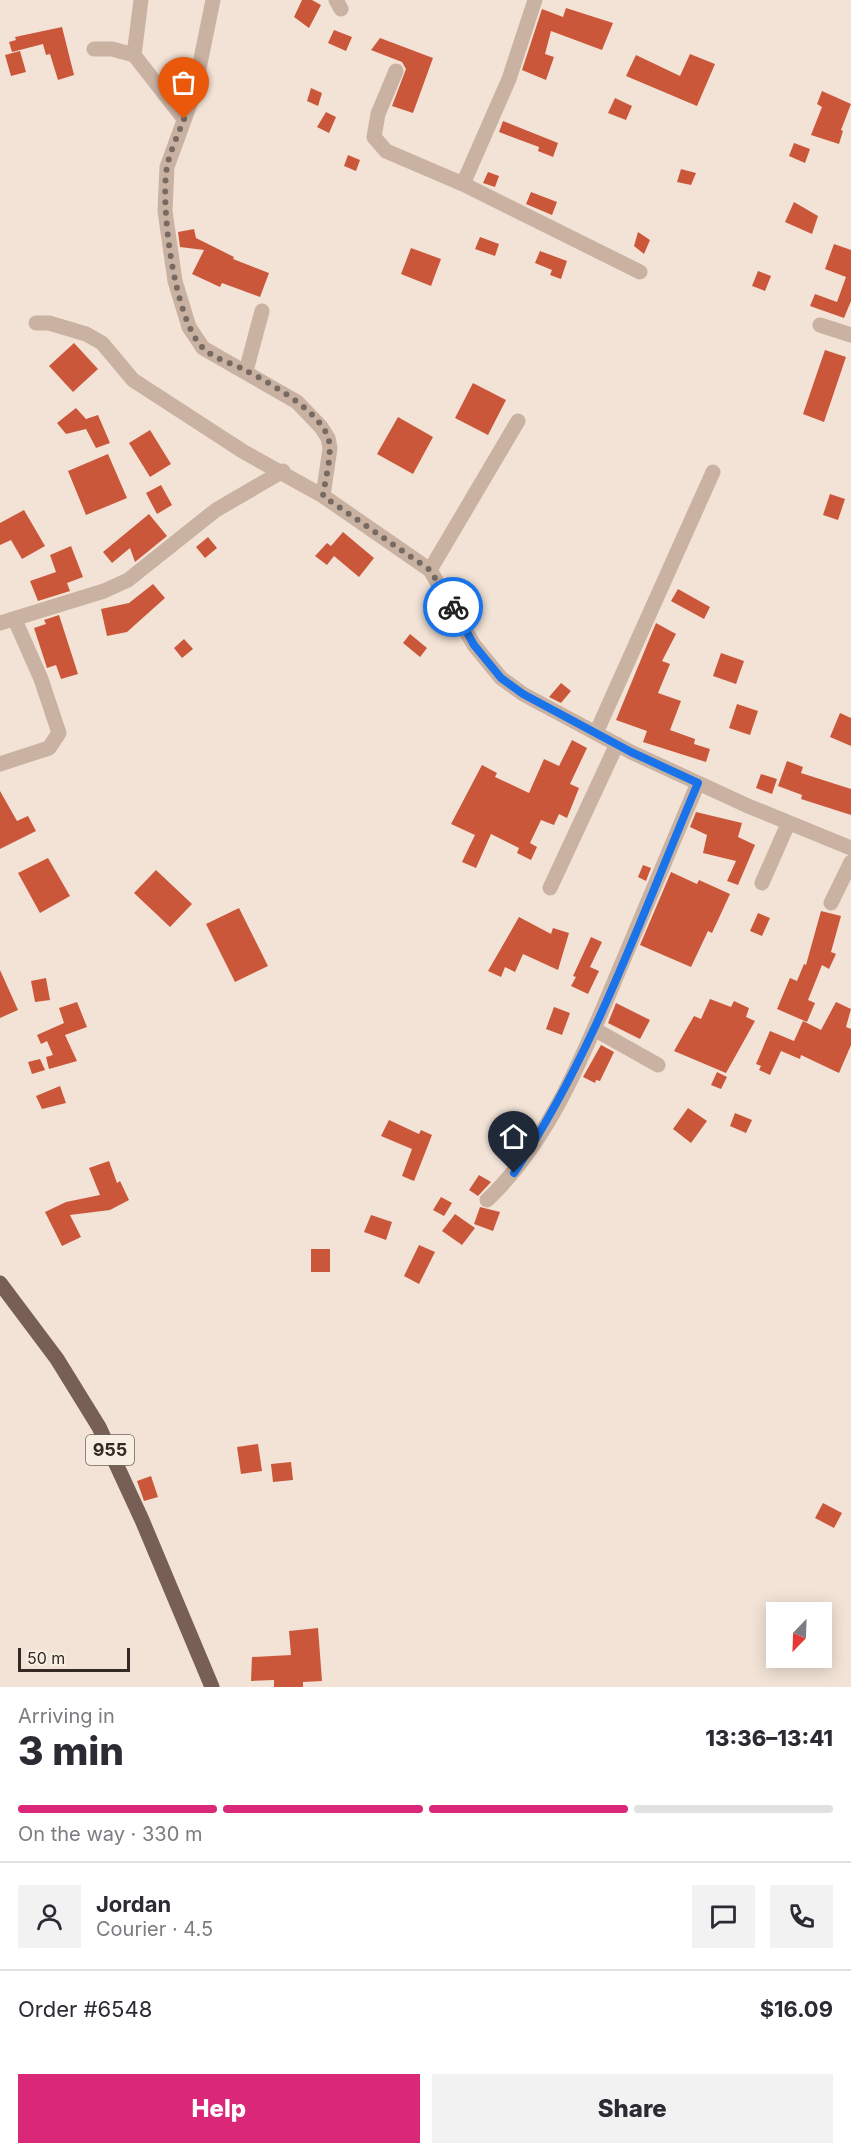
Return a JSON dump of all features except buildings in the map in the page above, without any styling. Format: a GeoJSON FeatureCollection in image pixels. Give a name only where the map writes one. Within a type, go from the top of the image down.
{"type":"FeatureCollection","features":[{"type":"Feature","properties":{"kind":"main road","name":"955"},"geometry":{"type":"LineString","coordinates":[[0,1283],[57,1359],[99,1427],[212,1687]]}},
{"type":"Feature","properties":{"kind":"street"},"geometry":{"type":"LineString","coordinates":[[134,55],[141,0]]}},
{"type":"Feature","properties":{"kind":"street"},"geometry":{"type":"LineString","coordinates":[[213,0],[194,93],[167,166],[165,211],[176,281],[189,327],[203,348],[297,402],[312,415],[328,438],[330,448],[323,496]]}},
{"type":"Feature","properties":{"kind":"street"},"geometry":{"type":"LineString","coordinates":[[463,184],[509,79],[535,0]]}},
{"type":"Feature","properties":{"kind":"street"},"geometry":{"type":"LineString","coordinates":[[94,49],[112,49],[134,55],[184,119]]}},
{"type":"Feature","properties":{"kind":"street"},"geometry":{"type":"LineString","coordinates":[[396,71],[378,114],[374,137],[386,151],[463,184],[640,272]]}},
{"type":"Feature","properties":{"kind":"street"},"geometry":{"type":"LineString","coordinates":[[246,371],[262,310]]}},
{"type":"Feature","properties":{"kind":"street"},"geometry":{"type":"LineString","coordinates":[[36,323],[49,323],[86,334],[102,343],[133,380],[226,440],[323,496],[430,570],[474,645],[501,678],[523,694],[617,744],[698,783],[788,824],[851,848]]}},
{"type":"Feature","properties":{"kind":"street"},"geometry":{"type":"LineString","coordinates":[[820,325],[851,335]]}},
{"type":"Feature","properties":{"kind":"street"},"geometry":{"type":"LineString","coordinates":[[430,570],[518,421]]}},
{"type":"Feature","properties":{"kind":"street"},"geometry":{"type":"LineString","coordinates":[[0,764],[49,748],[59,733],[41,679],[7,622],[104,591],[128,580],[216,510],[283,471]]}},
{"type":"Feature","properties":{"kind":"street"},"geometry":{"type":"LineString","coordinates":[[596,733],[713,472]]}},
{"type":"Feature","properties":{"kind":"street"},"geometry":{"type":"LineString","coordinates":[[550,888],[617,744]]}},
{"type":"Feature","properties":{"kind":"street"},"geometry":{"type":"LineString","coordinates":[[487,1200],[514,1173],[548,1120],[594,1029],[698,783]]}},
{"type":"Feature","properties":{"kind":"street"},"geometry":{"type":"LineString","coordinates":[[762,884],[788,824]]}},
{"type":"Feature","properties":{"kind":"street"},"geometry":{"type":"LineString","coordinates":[[831,903],[851,862]]}},
{"type":"Feature","properties":{"kind":"street"},"geometry":{"type":"LineString","coordinates":[[594,1029],[658,1065]]}},
{"type":"Feature","properties":{"kind":"way so far"},"geometry":{"type":"LineString","coordinates":[[184,119],[167,166],[165,211],[176,281],[189,327],[195,338],[213,355],[246,371],[297,402],[312,415],[328,438],[330,448],[323,496],[430,570],[453,607]]}},
{"type":"Feature","properties":{"kind":"route"},"geometry":{"type":"LineString","coordinates":[[453,607],[474,645],[501,678],[523,694],[631,752],[698,783],[594,1029],[548,1120],[514,1173]]}}]}
